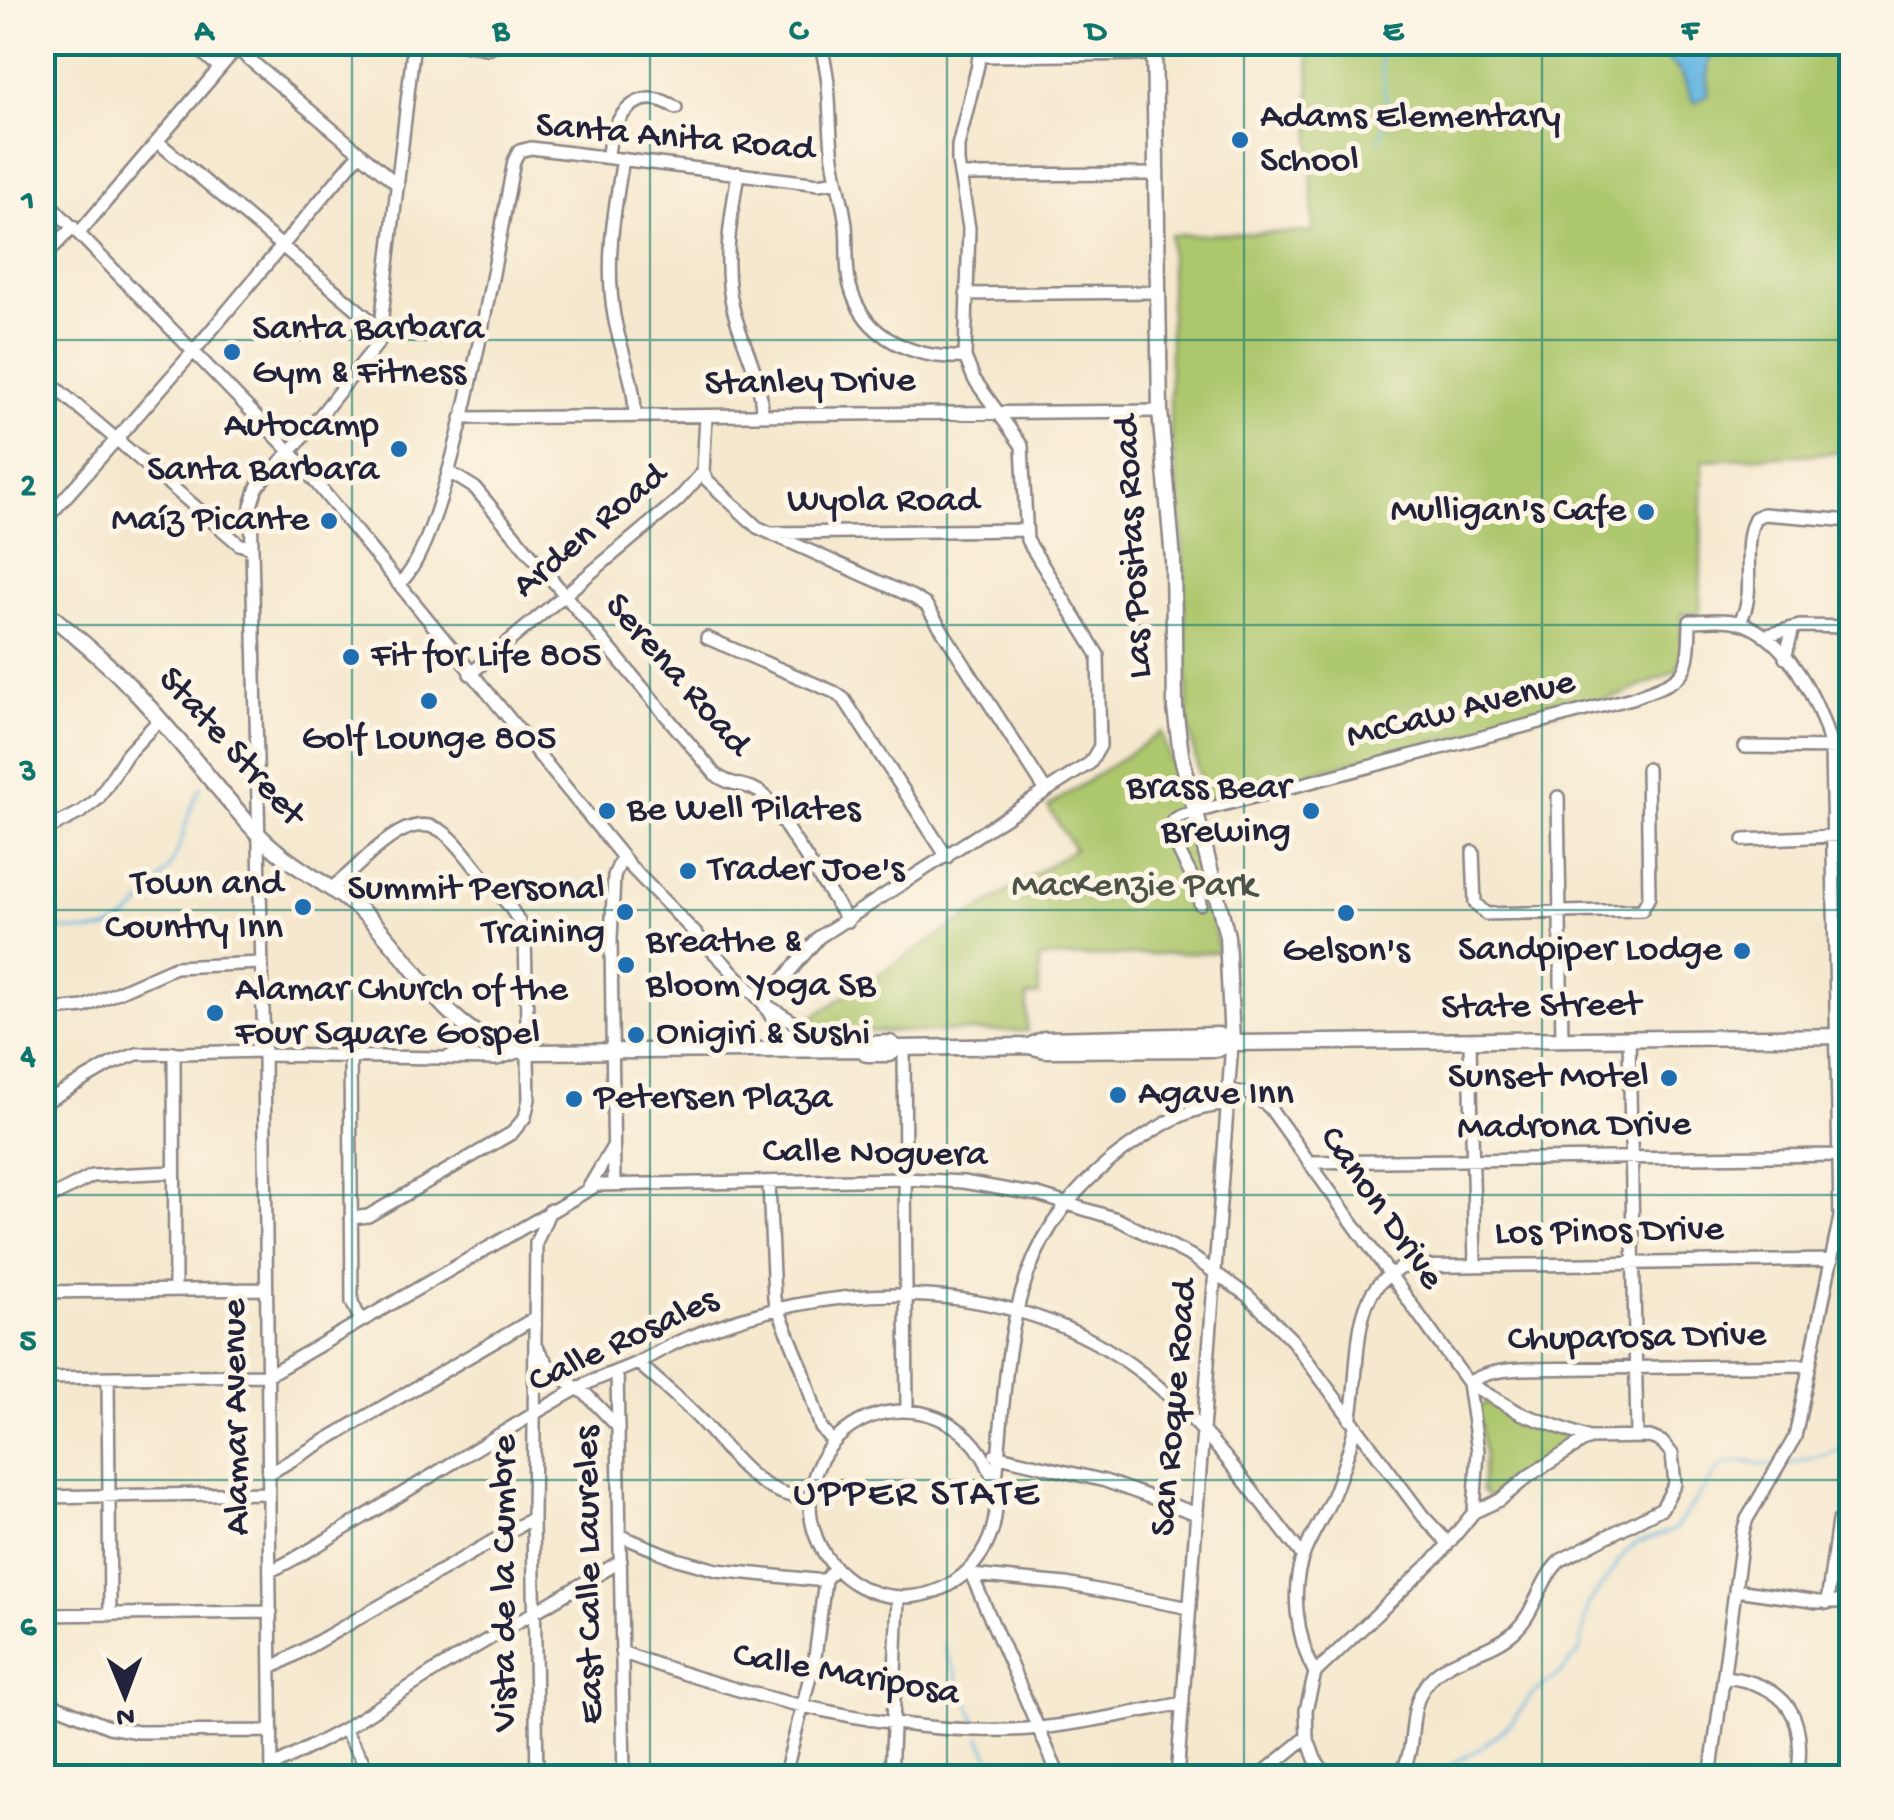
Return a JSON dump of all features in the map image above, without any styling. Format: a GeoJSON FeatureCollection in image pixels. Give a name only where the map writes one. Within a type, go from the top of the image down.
{"type":"FeatureCollection","features":[{"type":"Feature","properties":{"kind":"main road","name":"Las Positas Road"},"geometry":{"type":"LineString","coordinates":[[1154,48],[1160,411],[1172,550],[1176,727],[1227,936],[1232,1042]]}},
{"type":"Feature","properties":{"kind":"main road","name":"State Street"},"geometry":{"type":"LineString","coordinates":[[42,608],[106,662],[259,835],[379,928],[440,1005],[466,1028],[495,1044],[525,1052],[860,1049],[867,1054],[890,1054],[900,1048],[1029,1046],[1044,1038],[1218,1034],[1232,1042],[1852,1036]]}},
{"type":"Feature","properties":{"kind":"street"},"geometry":{"type":"LineString","coordinates":[[190,42],[220,68]]}},
{"type":"Feature","properties":{"kind":"street"},"geometry":{"type":"LineString","coordinates":[[382,330],[414,42]]}},
{"type":"Feature","properties":{"kind":"street"},"geometry":{"type":"LineString","coordinates":[[450,42],[487,48],[514,42]]}},
{"type":"Feature","properties":{"kind":"street"},"geometry":{"type":"LineString","coordinates":[[819,42],[829,83],[836,181],[844,213],[850,287],[867,319],[886,338],[908,350],[965,356]]}},
{"type":"Feature","properties":{"kind":"street"},"geometry":{"type":"LineString","coordinates":[[42,259],[76,230],[158,142],[240,46],[398,185]]}},
{"type":"Feature","properties":{"kind":"street"},"geometry":{"type":"LineString","coordinates":[[764,1004],[816,940],[1090,763],[1098,754],[1099,664],[1095,647],[1024,530],[1022,446],[974,380],[965,356],[969,228],[958,146],[980,49],[1154,48]]}},
{"type":"Feature","properties":{"kind":"street"},"geometry":{"type":"LineString","coordinates":[[608,157],[611,132],[624,110],[645,102],[664,102],[676,108]]}},
{"type":"Feature","properties":{"kind":"street"},"geometry":{"type":"LineString","coordinates":[[158,142],[382,330]]}},
{"type":"Feature","properties":{"kind":"street","name":"Santa Anita Road"},"geometry":{"type":"LineString","coordinates":[[462,418],[519,151],[526,148],[608,157],[819,184],[836,181]]}},
{"type":"Feature","properties":{"kind":"street"},"geometry":{"type":"LineString","coordinates":[[42,524],[194,352],[360,154]]}},
{"type":"Feature","properties":{"kind":"street"},"geometry":{"type":"LineString","coordinates":[[623,159],[610,230],[610,282],[617,333],[633,382],[636,416]]}},
{"type":"Feature","properties":{"kind":"street"},"geometry":{"type":"LineString","coordinates":[[738,174],[728,255],[730,291],[760,384],[762,414]]}},
{"type":"Feature","properties":{"kind":"street"},"geometry":{"type":"LineString","coordinates":[[960,175],[1156,174]]}},
{"type":"Feature","properties":{"kind":"street"},"geometry":{"type":"LineString","coordinates":[[42,196],[290,452],[622,857],[764,1004],[800,1049]]}},
{"type":"Feature","properties":{"kind":"street"},"geometry":{"type":"LineString","coordinates":[[966,294],[1157,292]]}},
{"type":"Feature","properties":{"kind":"street","name":"Alamar Avenue"},"geometry":{"type":"LineString","coordinates":[[272,1772],[253,496],[266,475],[374,352],[382,330]]}},
{"type":"Feature","properties":{"kind":"street"},"geometry":{"type":"LineString","coordinates":[[42,376],[239,544],[252,548]]}},
{"type":"Feature","properties":{"kind":"street","name":"Stanley Drive"},"geometry":{"type":"LineString","coordinates":[[462,418],[1160,411]]}},
{"type":"Feature","properties":{"kind":"street"},"geometry":{"type":"LineString","coordinates":[[704,472],[706,416]]}},
{"type":"Feature","properties":{"kind":"street"},"geometry":{"type":"LineString","coordinates":[[398,584],[409,578],[424,545],[449,472],[462,418]]}},
{"type":"Feature","properties":{"kind":"street","name":"Serena Road"},"geometry":{"type":"LineString","coordinates":[[449,472],[476,488],[715,774],[730,784],[752,787],[766,797],[848,920]]}},
{"type":"Feature","properties":{"kind":"street","name":"Wyola Road"},"geometry":{"type":"LineString","coordinates":[[704,472],[757,526],[770,533],[1024,530]]}},
{"type":"Feature","properties":{"kind":"street","name":"Arden Road"},"geometry":{"type":"LineString","coordinates":[[470,674],[678,500],[704,472]]}},
{"type":"Feature","properties":{"kind":"street"},"geometry":{"type":"LineString","coordinates":[[1710,1778],[1747,1519],[1791,1447],[1832,1260],[1846,1219],[1839,1155],[1835,1037],[1831,748],[1814,696],[1764,636],[1739,623],[1746,603],[1750,532],[1755,518],[1763,514],[1852,522]]}},
{"type":"Feature","properties":{"kind":"street"},"geometry":{"type":"LineString","coordinates":[[770,533],[913,596],[926,606],[1046,791]]}},
{"type":"Feature","properties":{"kind":"street","name":"McCaw Avenue"},"geometry":{"type":"LineString","coordinates":[[1197,810],[1632,698],[1682,676],[1689,662],[1690,621],[1739,623]]}},
{"type":"Feature","properties":{"kind":"street"},"geometry":{"type":"LineString","coordinates":[[1764,636],[1794,628],[1852,627]]}},
{"type":"Feature","properties":{"kind":"street"},"geometry":{"type":"LineString","coordinates":[[1785,658],[1794,628]]}},
{"type":"Feature","properties":{"kind":"street"},"geometry":{"type":"LineString","coordinates":[[707,638],[844,699],[947,857]]}},
{"type":"Feature","properties":{"kind":"street"},"geometry":{"type":"LineString","coordinates":[[42,832],[98,799],[127,754],[160,720]]}},
{"type":"Feature","properties":{"kind":"street"},"geometry":{"type":"LineString","coordinates":[[1745,748],[1852,748]]}},
{"type":"Feature","properties":{"kind":"street"},"geometry":{"type":"LineString","coordinates":[[1474,852],[1474,900],[1479,910],[1490,914],[1634,912],[1647,905],[1647,769]]}},
{"type":"Feature","properties":{"kind":"street"},"geometry":{"type":"LineString","coordinates":[[1558,796],[1562,1040]]}},
{"type":"Feature","properties":{"kind":"street"},"geometry":{"type":"LineString","coordinates":[[1197,810],[1174,820],[1172,829],[1193,874],[1200,904]]}},
{"type":"Feature","properties":{"kind":"street"},"geometry":{"type":"LineString","coordinates":[[331,888],[404,828],[430,826],[450,837],[517,916],[523,929],[528,1108],[518,1128],[368,1216],[350,1218]]}},
{"type":"Feature","properties":{"kind":"street"},"geometry":{"type":"LineString","coordinates":[[1744,840],[1852,835]]}},
{"type":"Feature","properties":{"kind":"street"},"geometry":{"type":"LineString","coordinates":[[614,1184],[612,890],[622,857]]}},
{"type":"Feature","properties":{"kind":"street"},"geometry":{"type":"LineString","coordinates":[[1835,924],[1852,924]]}},
{"type":"Feature","properties":{"kind":"street"},"geometry":{"type":"LineString","coordinates":[[42,1012],[84,1007],[175,968],[261,962]]}},
{"type":"Feature","properties":{"kind":"street"},"geometry":{"type":"LineString","coordinates":[[764,1004],[800,1026],[860,1049]]}},
{"type":"Feature","properties":{"kind":"street"},"geometry":{"type":"LineString","coordinates":[[769,1049],[774,1021]]}},
{"type":"Feature","properties":{"kind":"street"},"geometry":{"type":"LineString","coordinates":[[449,1057],[462,1048],[466,1028]]}},
{"type":"Feature","properties":{"kind":"street"},"geometry":{"type":"LineString","coordinates":[[1397,1778],[1409,1757],[1418,1700],[1437,1672],[1515,1631],[1526,1618],[1541,1585],[1561,1560],[1655,1513],[1668,1501],[1676,1476],[1672,1454],[1656,1439],[1637,1436],[1629,1040]]}},
{"type":"Feature","properties":{"kind":"street","name":"San Roque Road"},"geometry":{"type":"LineString","coordinates":[[1178,1778],[1232,1042]]}},
{"type":"Feature","properties":{"kind":"street"},"geometry":{"type":"LineString","coordinates":[[1470,1042],[1475,1265]]}},
{"type":"Feature","properties":{"kind":"street"},"geometry":{"type":"LineString","coordinates":[[900,1048],[906,1179],[907,1411]]}},
{"type":"Feature","properties":{"kind":"street"},"geometry":{"type":"LineString","coordinates":[[42,1104],[126,1058],[149,1052],[497,1060],[525,1052]]}},
{"type":"Feature","properties":{"kind":"street"},"geometry":{"type":"LineString","coordinates":[[174,1052],[175,1290]]}},
{"type":"Feature","properties":{"kind":"street"},"geometry":{"type":"LineString","coordinates":[[350,1056],[352,1302],[361,1321]]}},
{"type":"Feature","properties":{"kind":"street","name":"Canon Drive"},"geometry":{"type":"LineString","coordinates":[[1229,1090],[1261,1098],[1468,1383],[1520,1413],[1589,1438],[1637,1436]]}},
{"type":"Feature","properties":{"kind":"street"},"geometry":{"type":"LineString","coordinates":[[995,1489],[981,1452],[951,1424],[907,1411],[872,1416],[851,1426],[833,1442],[816,1469],[810,1500],[815,1536],[835,1568],[863,1588],[898,1597],[920,1596],[970,1572],[994,1526],[1008,1339],[1034,1254],[1054,1222],[1099,1170],[1155,1130],[1188,1113],[1228,1105]]}},
{"type":"Feature","properties":{"kind":"street"},"geometry":{"type":"LineString","coordinates":[[589,1187],[614,1145]]}},
{"type":"Feature","properties":{"kind":"street","name":"Madrona Drive"},"geometry":{"type":"LineString","coordinates":[[1310,1162],[1839,1155]]}},
{"type":"Feature","properties":{"kind":"street"},"geometry":{"type":"LineString","coordinates":[[42,1202],[92,1176],[174,1172]]}},
{"type":"Feature","properties":{"kind":"street","name":"Calle Noguera"},"geometry":{"type":"LineString","coordinates":[[268,1375],[589,1187],[906,1179],[1000,1187],[1070,1204],[1142,1230],[1216,1272],[1283,1329],[1422,1516],[1448,1543]]}},
{"type":"Feature","properties":{"kind":"street"},"geometry":{"type":"LineString","coordinates":[[768,1183],[774,1300],[803,1370],[821,1428],[833,1442]]}},
{"type":"Feature","properties":{"kind":"street","name":"Vista de la Cumbre"},"geometry":{"type":"LineString","coordinates":[[537,1778],[533,1518],[536,1243],[550,1210]]}},
{"type":"Feature","properties":{"kind":"street","name":"Los Pinos Drive"},"geometry":{"type":"LineString","coordinates":[[1389,1276],[1408,1266],[1832,1260]]}},
{"type":"Feature","properties":{"kind":"street"},"geometry":{"type":"LineString","coordinates":[[1328,1778],[1314,1759],[1307,1737],[1306,1710],[1315,1674],[1304,1650],[1297,1591],[1302,1555],[1334,1493],[1352,1423],[1364,1317],[1375,1288],[1389,1276]]}},
{"type":"Feature","properties":{"kind":"street"},"geometry":{"type":"LineString","coordinates":[[42,1292],[266,1289]]}},
{"type":"Feature","properties":{"kind":"street","name":"Calle Rosales"},"geometry":{"type":"LineString","coordinates":[[270,1571],[578,1388],[678,1341],[777,1309],[907,1295],[958,1298],[1016,1310],[1081,1335],[1126,1362],[1167,1394],[1202,1432],[1302,1555]]}},
{"type":"Feature","properties":{"kind":"street"},"geometry":{"type":"LineString","coordinates":[[268,1474],[535,1318]]}},
{"type":"Feature","properties":{"kind":"street"},"geometry":{"type":"LineString","coordinates":[[536,1346],[552,1370],[578,1388],[618,1427]]}},
{"type":"Feature","properties":{"kind":"street"},"geometry":{"type":"LineString","coordinates":[[638,1363],[684,1404],[748,1474],[773,1490],[810,1500]]}},
{"type":"Feature","properties":{"kind":"street","name":"Chuparosa Drive"},"geometry":{"type":"LineString","coordinates":[[1468,1383],[1500,1370],[1810,1365]]}},
{"type":"Feature","properties":{"kind":"street","name":"East Calle Laureles"},"geometry":{"type":"LineString","coordinates":[[617,1370],[624,1776]]}},
{"type":"Feature","properties":{"kind":"street"},"geometry":{"type":"LineString","coordinates":[[42,1378],[268,1375]]}},
{"type":"Feature","properties":{"kind":"street"},"geometry":{"type":"LineString","coordinates":[[108,1377],[110,1614]]}},
{"type":"Feature","properties":{"kind":"street","name":"Canon Drive"},"geometry":{"type":"LineString","coordinates":[[1468,1383],[1478,1451],[1474,1512]]}},
{"type":"Feature","properties":{"kind":"street","name":"Canon Drive"},"geometry":{"type":"LineString","coordinates":[[1315,1674],[1448,1543],[1474,1512],[1500,1500],[1530,1475],[1589,1438]]}},
{"type":"Feature","properties":{"kind":"street"},"geometry":{"type":"LineString","coordinates":[[981,1452],[1105,1481],[1197,1514]]}},
{"type":"Feature","properties":{"kind":"street"},"geometry":{"type":"LineString","coordinates":[[42,1497],[268,1493]]}},
{"type":"Feature","properties":{"kind":"street"},"geometry":{"type":"LineString","coordinates":[[272,1668],[533,1518]]}},
{"type":"Feature","properties":{"kind":"street"},"geometry":{"type":"LineString","coordinates":[[1827,1603],[1838,1521]]}},
{"type":"Feature","properties":{"kind":"street"},"geometry":{"type":"LineString","coordinates":[[621,1536],[677,1559],[718,1570],[825,1580]]}},
{"type":"Feature","properties":{"kind":"street"},"geometry":{"type":"LineString","coordinates":[[272,1772],[621,1561]]}},
{"type":"Feature","properties":{"kind":"street"},"geometry":{"type":"LineString","coordinates":[[784,1778],[805,1705],[825,1580],[835,1568]]}},
{"type":"Feature","properties":{"kind":"street"},"geometry":{"type":"LineString","coordinates":[[970,1572],[1066,1584],[1190,1608]]}},
{"type":"Feature","properties":{"kind":"street"},"geometry":{"type":"LineString","coordinates":[[970,1572],[1060,1778]]}},
{"type":"Feature","properties":{"kind":"street"},"geometry":{"type":"LineString","coordinates":[[1736,1590],[1827,1603],[1852,1602]]}},
{"type":"Feature","properties":{"kind":"street"},"geometry":{"type":"LineString","coordinates":[[891,1778],[898,1597]]}},
{"type":"Feature","properties":{"kind":"street"},"geometry":{"type":"LineString","coordinates":[[42,1615],[270,1612]]}},
{"type":"Feature","properties":{"kind":"street","name":"Calle Mariposa"},"geometry":{"type":"LineString","coordinates":[[621,1652],[721,1686],[805,1705],[892,1721],[970,1729],[1039,1728],[1183,1704]]}},
{"type":"Feature","properties":{"kind":"street"},"geometry":{"type":"LineString","coordinates":[[1726,1677],[1768,1688],[1790,1710],[1801,1735],[1797,1778]]}},
{"type":"Feature","properties":{"kind":"street"},"geometry":{"type":"LineString","coordinates":[[42,1700],[109,1727],[138,1732],[272,1730]]}},
{"type":"Feature","properties":{"kind":"street"},"geometry":{"type":"LineString","coordinates":[[344,1729],[373,1778]]}},
{"type":"Feature","properties":{"kind":"street"},"geometry":{"type":"LineString","coordinates":[[1257,1778],[1307,1737]]}},
{"type":"Feature","properties":{"kind":"street"},"geometry":{"type":"LineString","coordinates":[[624,1776],[658,1778]]}},
{"type":"Feature","properties":{"kind":"green space"},"geometry":{"type":"Polygon","coordinates":[[[1313,43],[1851,43],[1851,452],[1703,460],[1700,613],[1682,613],[1677,671],[1621,695],[1204,799],[1188,722],[1182,522],[1170,425],[1170,235],[1313,232],[1309,56],[1313,43]]]}},
{"type":"Feature","properties":{"kind":"green space","name":"MacKenzie Park"},"geometry":{"type":"Polygon","coordinates":[[[1162,732],[1212,913],[1218,952],[1039,958],[1039,995],[1027,996],[1027,1031],[852,1032],[829,1029],[809,1019],[1074,849],[1048,807],[1162,732]]]}},
{"type":"Feature","properties":{"kind":"green space"},"geometry":{"type":"Polygon","coordinates":[[[1484,1403],[1564,1434],[1567,1441],[1563,1449],[1493,1498],[1481,1490],[1484,1456],[1478,1409],[1484,1403]]]}},
{"type":"Feature","properties":{"kind":"water"},"geometry":{"type":"Polygon","coordinates":[[[1667,42],[1713,43],[1708,95],[1692,100],[1682,74],[1665,56],[1667,42]]]}},
{"type":"Feature","properties":{"kind":"waterway"},"geometry":{"type":"LineString","coordinates":[[1378,42],[1387,107],[1380,141]]}},
{"type":"Feature","properties":{"kind":"waterway"},"geometry":{"type":"LineString","coordinates":[[42,926],[96,931],[112,927],[133,913],[169,867],[201,787]]}},
{"type":"Feature","properties":{"kind":"waterway"},"geometry":{"type":"LineString","coordinates":[[1782,1466],[1852,1445]]}},
{"type":"Feature","properties":{"kind":"waterway"},"geometry":{"type":"LineString","coordinates":[[1437,1778],[1512,1722],[1532,1694],[1562,1672],[1580,1651],[1588,1605],[1627,1550],[1674,1530],[1722,1465],[1741,1461],[1774,1466]]}},
{"type":"Feature","properties":{"kind":"waterway"},"geometry":{"type":"LineString","coordinates":[[944,1646],[977,1723]]}},
{"type":"Feature","properties":{"kind":"waterway"},"geometry":{"type":"LineString","coordinates":[[981,1736],[996,1778]]}},
{"type":"Feature","properties":{"kind":"place","name":"Adams Elementary School"},"geometry":{"type":"Point","coordinates":[1240,140]}},
{"type":"Feature","properties":{"kind":"place","name":"Santa Barbara Gym & Fitness"},"geometry":{"type":"Point","coordinates":[232,352]}},
{"type":"Feature","properties":{"kind":"place","name":"Autocamp Santa Barbara"},"geometry":{"type":"Point","coordinates":[399,449]}},
{"type":"Feature","properties":{"kind":"place","name":"Mulligan's Cafe"},"geometry":{"type":"Point","coordinates":[1646,512]}},
{"type":"Feature","properties":{"kind":"place","name":"Maíz Picante"},"geometry":{"type":"Point","coordinates":[329,521]}},
{"type":"Feature","properties":{"kind":"place","name":"Fit for Life 805"},"geometry":{"type":"Point","coordinates":[351,657]}},
{"type":"Feature","properties":{"kind":"place","name":"Golf Lounge 805"},"geometry":{"type":"Point","coordinates":[429,701]}},
{"type":"Feature","properties":{"kind":"place","name":"Be Well Pilates"},"geometry":{"type":"Point","coordinates":[607,811]}},
{"type":"Feature","properties":{"kind":"place","name":"Brass Bear Brewing"},"geometry":{"type":"Point","coordinates":[1311,811]}},
{"type":"Feature","properties":{"kind":"place","name":"Trader Joe's"},"geometry":{"type":"Point","coordinates":[688,871]}},
{"type":"Feature","properties":{"kind":"place","name":"Town and Country Inn"},"geometry":{"type":"Point","coordinates":[303,907]}},
{"type":"Feature","properties":{"kind":"place","name":"Summit Personal Training"},"geometry":{"type":"Point","coordinates":[625,912]}},
{"type":"Feature","properties":{"kind":"place","name":"Gelson's"},"geometry":{"type":"Point","coordinates":[1346,913]}},
{"type":"Feature","properties":{"kind":"place","name":"Sandpiper Lodge"},"geometry":{"type":"Point","coordinates":[1742,951]}},
{"type":"Feature","properties":{"kind":"place","name":"Breathe & Bloom Yoga SB"},"geometry":{"type":"Point","coordinates":[626,965]}},
{"type":"Feature","properties":{"kind":"place","name":"Alamar Church of the Four Square Gospel"},"geometry":{"type":"Point","coordinates":[215,1013]}},
{"type":"Feature","properties":{"kind":"place","name":"Onigiri & Sushi"},"geometry":{"type":"Point","coordinates":[636,1035]}},
{"type":"Feature","properties":{"kind":"place","name":"Sunset Motel"},"geometry":{"type":"Point","coordinates":[1669,1078]}},
{"type":"Feature","properties":{"kind":"place","name":"Agave Inn"},"geometry":{"type":"Point","coordinates":[1118,1095]}},
{"type":"Feature","properties":{"kind":"place","name":"Petersen Plaza"},"geometry":{"type":"Point","coordinates":[574,1099]}},
{"type":"Feature","properties":{"kind":"district","name":"UPPER STATE"},"geometry":{"type":"Point","coordinates":[917,1495]}}]}
